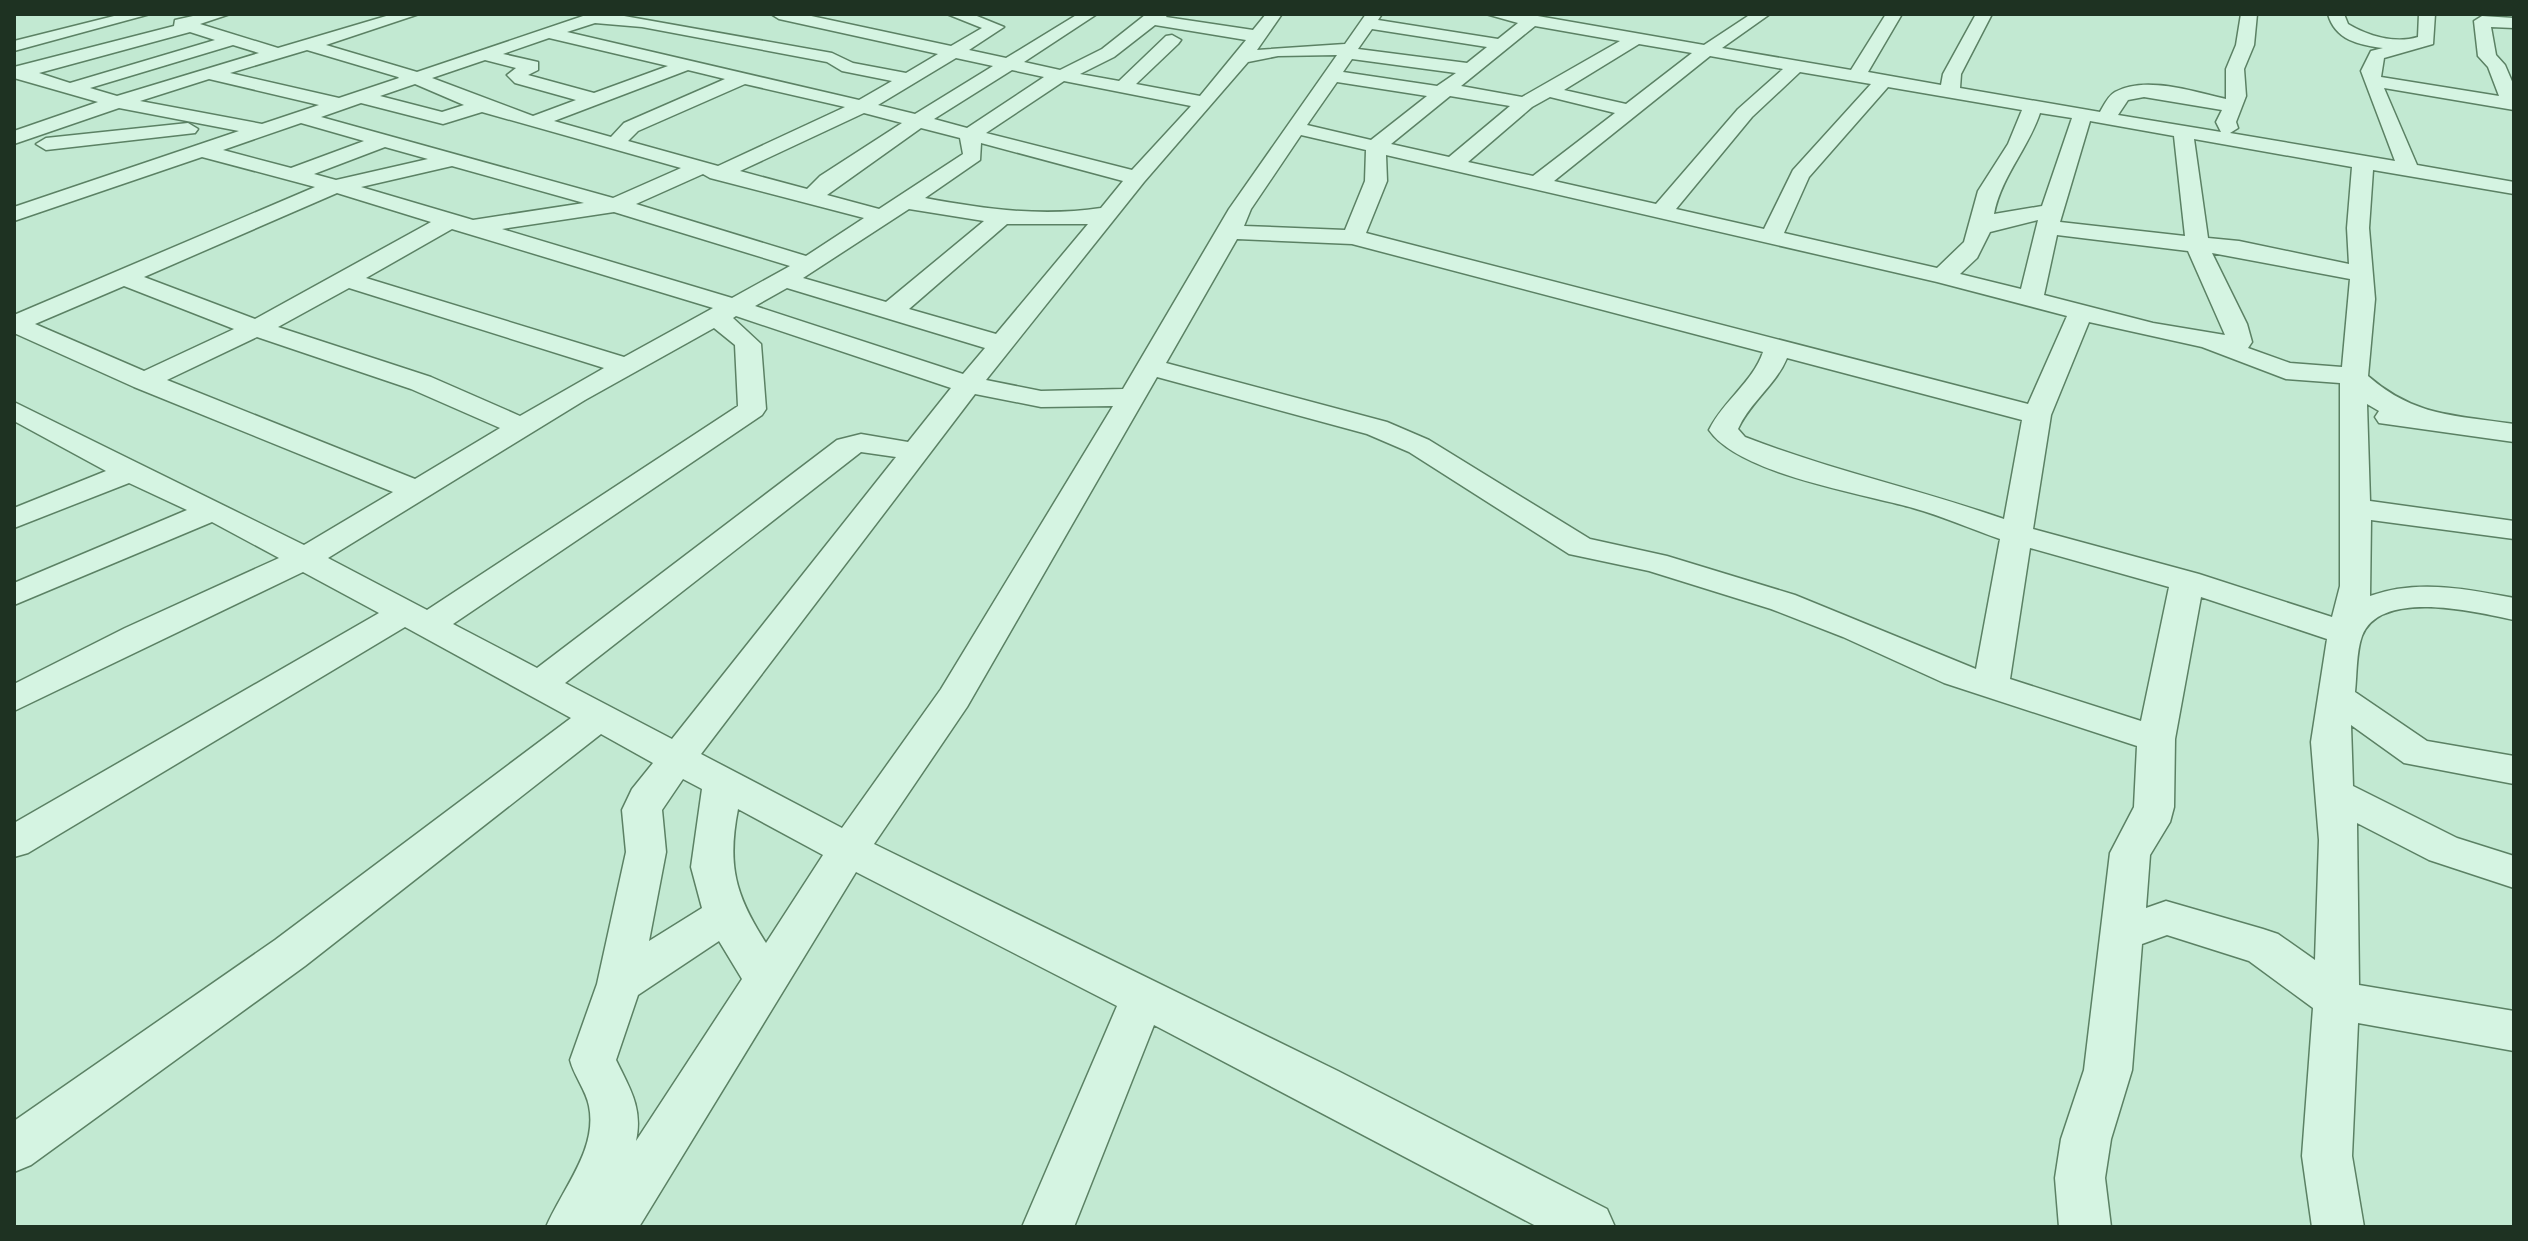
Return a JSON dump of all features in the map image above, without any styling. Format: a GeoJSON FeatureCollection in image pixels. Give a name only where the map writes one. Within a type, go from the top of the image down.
{"type":"FeatureCollection","features":[{"type":"Feature","properties":{"kind":"street"},"geometry":{"type":"LineString","coordinates":[[14,46],[144,14],[300,63]]}},
{"type":"Feature","properties":{"kind":"street"},"geometry":{"type":"LineString","coordinates":[[17,72],[222,14]]}},
{"type":"Feature","properties":{"kind":"street"},"geometry":{"type":"LineString","coordinates":[[22,136],[208,73],[411,14]]}},
{"type":"Feature","properties":{"kind":"street"},"geometry":{"type":"LineString","coordinates":[[781,14],[1122,88],[1202,102]]}},
{"type":"Feature","properties":{"kind":"street"},"geometry":{"type":"LineString","coordinates":[[811,198],[828,181],[916,122],[1089,14]]}},
{"type":"Feature","properties":{"kind":"street"},"geometry":{"type":"LineString","coordinates":[[572,1227],[604,1165],[616,1119],[613,1100],[595,1072],[593,1060],[619,984],[646,852],[642,810],[968,385],[1274,14]]}},
{"type":"Feature","properties":{"kind":"street"},"geometry":{"type":"LineString","coordinates":[[1494,14],[1527,16],[1559,25],[1630,31],[1707,50],[1857,75],[1891,80],[1951,82],[2034,104],[2243,139],[2275,148]]}},
{"type":"Feature","properties":{"kind":"street"},"geometry":{"type":"LineString","coordinates":[[1537,184],[1707,50],[1762,14]]}},
{"type":"Feature","properties":{"kind":"street"},"geometry":{"type":"LineString","coordinates":[[1857,75],[1894,14]]}},
{"type":"Feature","properties":{"kind":"street"},"geometry":{"type":"LineString","coordinates":[[1951,82],[1984,14]]}},
{"type":"Feature","properties":{"kind":"street"},"geometry":{"type":"LineString","coordinates":[[2243,139],[2232,133],[2230,115],[2237,96],[2235,69],[2245,45],[2249,14]]}},
{"type":"Feature","properties":{"kind":"street"},"geometry":{"type":"LineString","coordinates":[[2336,14],[2340,27],[2370,48],[2408,46],[2435,37],[2427,14]]}},
{"type":"Feature","properties":{"kind":"street"},"geometry":{"type":"LineString","coordinates":[[144,381],[258,329],[347,280],[462,224],[615,205],[707,172],[859,108],[996,27],[973,15]]}},
{"type":"Feature","properties":{"kind":"street"},"geometry":{"type":"LineString","coordinates":[[14,214],[203,151],[258,128],[301,117],[600,16],[832,58],[841,64]]}},
{"type":"Feature","properties":{"kind":"street"},"geometry":{"type":"LineString","coordinates":[[1353,237],[1376,181],[1376,146],[1499,44],[1527,16]]}},
{"type":"Feature","properties":{"kind":"street"},"geometry":{"type":"LineString","coordinates":[[970,135],[1051,81],[1108,53],[1155,17],[1256,36]]}},
{"type":"Feature","properties":{"kind":"street"},"geometry":{"type":"LineString","coordinates":[[610,1227],[848,850],[954,698],[1067,511],[1230,232],[1240,209],[1340,59],[1371,18],[1499,44]]}},
{"type":"Feature","properties":{"kind":"street"},"geometry":{"type":"LineString","coordinates":[[2494,44],[2482,21],[2510,20]]}},
{"type":"Feature","properties":{"kind":"street"},"geometry":{"type":"LineString","coordinates":[[534,122],[743,41],[816,22]]}},
{"type":"Feature","properties":{"kind":"street"},"geometry":{"type":"LineString","coordinates":[[1452,165],[1525,103],[1630,31]]}},
{"type":"Feature","properties":{"kind":"street"},"geometry":{"type":"LineString","coordinates":[[548,33],[735,76],[1137,178]]}},
{"type":"Feature","properties":{"kind":"street"},"geometry":{"type":"LineString","coordinates":[[72,88],[232,40]]}},
{"type":"Feature","properties":{"kind":"street"},"geometry":{"type":"LineString","coordinates":[[1122,88],[1172,40]]}},
{"type":"Feature","properties":{"kind":"street"},"geometry":{"type":"LineString","coordinates":[[2464,40],[2494,44]]}},
{"type":"Feature","properties":{"kind":"street"},"geometry":{"type":"LineString","coordinates":[[2494,44],[2487,56],[2496,65],[2513,104]]}},
{"type":"Feature","properties":{"kind":"street"},"geometry":{"type":"LineString","coordinates":[[308,45],[380,66],[482,106],[534,122],[707,172],[881,216]]}},
{"type":"Feature","properties":{"kind":"street"},"geometry":{"type":"LineString","coordinates":[[2370,48],[2370,71],[2374,84],[2391,125],[2392,138],[2410,171]]}},
{"type":"Feature","properties":{"kind":"street"},"geometry":{"type":"LineString","coordinates":[[1239,58],[1301,49],[1442,90],[1525,103]]}},
{"type":"Feature","properties":{"kind":"street"},"geometry":{"type":"LineString","coordinates":[[482,55],[532,66],[516,75],[521,79],[668,111]]}},
{"type":"Feature","properties":{"kind":"street"},"geometry":{"type":"LineString","coordinates":[[1340,59],[1469,69]]}},
{"type":"Feature","properties":{"kind":"street"},"geometry":{"type":"LineString","coordinates":[[650,79],[735,76],[841,64],[910,79]]}},
{"type":"Feature","properties":{"kind":"street"},"geometry":{"type":"LineString","coordinates":[[1661,212],[1745,113],[1797,65]]}},
{"type":"Feature","properties":{"kind":"street"},"geometry":{"type":"LineString","coordinates":[[380,66],[344,76],[384,89]]}},
{"type":"Feature","properties":{"kind":"street"},"geometry":{"type":"LineString","coordinates":[[17,72],[117,102],[258,128]]}},
{"type":"Feature","properties":{"kind":"street"},"geometry":{"type":"LineString","coordinates":[[208,73],[443,118],[482,106]]}},
{"type":"Feature","properties":{"kind":"street"},"geometry":{"type":"LineString","coordinates":[[614,145],[631,127],[735,76]]}},
{"type":"Feature","properties":{"kind":"street"},"geometry":{"type":"LineString","coordinates":[[1771,237],[1800,174],[1814,162],[1828,140],[1891,80]]}},
{"type":"Feature","properties":{"kind":"street"},"geometry":{"type":"LineString","coordinates":[[2374,84],[2513,104]]}},
{"type":"Feature","properties":{"kind":"street"},"geometry":{"type":"LineString","coordinates":[[1546,91],[1631,111]]}},
{"type":"Feature","properties":{"kind":"street"},"geometry":{"type":"LineString","coordinates":[[2031,298],[2049,219],[2094,115],[2126,93],[2190,96],[2230,115]]}},
{"type":"Feature","properties":{"kind":"street"},"geometry":{"type":"LineString","coordinates":[[1941,276],[1969,253],[1983,227],[1987,198],[2021,137],[2034,104]]}},
{"type":"Feature","properties":{"kind":"street"},"geometry":{"type":"LineString","coordinates":[[2183,129],[2213,126],[2230,115]]}},
{"type":"Feature","properties":{"kind":"street"},"geometry":{"type":"LineString","coordinates":[[301,117],[615,205],[807,264]]}},
{"type":"Feature","properties":{"kind":"street"},"geometry":{"type":"LineString","coordinates":[[22,136],[258,128]]}},
{"type":"Feature","properties":{"kind":"street"},"geometry":{"type":"LineString","coordinates":[[1294,128],[1941,276],[2152,331],[2232,343],[2240,338],[2205,265],[2199,244],[2186,181],[2183,129]]}},
{"type":"Feature","properties":{"kind":"street"},"geometry":{"type":"LineString","coordinates":[[2183,129],[2275,148],[2514,188]]}},
{"type":"Feature","properties":{"kind":"street"},"geometry":{"type":"LineString","coordinates":[[14,699],[137,636],[304,559],[626,366],[722,311],[784,280],[973,156],[970,135]]}},
{"type":"Feature","properties":{"kind":"street"},"geometry":{"type":"LineString","coordinates":[[22,136],[138,172]]}},
{"type":"Feature","properties":{"kind":"street"},"geometry":{"type":"LineString","coordinates":[[294,174],[382,141]]}},
{"type":"Feature","properties":{"kind":"street"},"geometry":{"type":"LineString","coordinates":[[203,151],[294,174],[462,224],[722,311],[968,385],[1041,399],[1131,397]]}},
{"type":"Feature","properties":{"kind":"street"},"geometry":{"type":"LineString","coordinates":[[362,194],[388,172],[424,152]]}},
{"type":"Feature","properties":{"kind":"street"},"geometry":{"type":"LineString","coordinates":[[14,324],[336,186],[388,172],[456,160]]}},
{"type":"Feature","properties":{"kind":"street"},"geometry":{"type":"LineString","coordinates":[[2338,1227],[2327,1156],[2336,1000],[2339,840],[2332,792],[2330,742],[2345,633],[2356,586],[2363,506],[2353,424],[2363,299],[2358,228],[2363,163]]}},
{"type":"Feature","properties":{"kind":"street"},"geometry":{"type":"LineString","coordinates":[[14,191],[48,202]]}},
{"type":"Feature","properties":{"kind":"street"},"geometry":{"type":"LineString","coordinates":[[904,201],[999,220],[1046,222],[1108,214]]}},
{"type":"Feature","properties":{"kind":"street"},"geometry":{"type":"LineString","coordinates":[[1983,227],[2002,219],[2049,219],[2089,235],[2239,248],[2361,274]]}},
{"type":"Feature","properties":{"kind":"street"},"geometry":{"type":"LineString","coordinates":[[891,311],[999,220]]}},
{"type":"Feature","properties":{"kind":"street"},"geometry":{"type":"LineString","coordinates":[[1230,232],[1353,237],[2037,415]]}},
{"type":"Feature","properties":{"kind":"street"},"geometry":{"type":"LineString","coordinates":[[123,277],[258,329],[421,383],[522,427]]}},
{"type":"Feature","properties":{"kind":"street"},"geometry":{"type":"LineString","coordinates":[[347,280],[626,366]]}},
{"type":"Feature","properties":{"kind":"street"},"geometry":{"type":"LineString","coordinates":[[784,280],[1004,345]]}},
{"type":"Feature","properties":{"kind":"street"},"geometry":{"type":"LineString","coordinates":[[14,293],[47,309]]}},
{"type":"Feature","properties":{"kind":"street"},"geometry":{"type":"LineString","coordinates":[[14,842],[417,619],[688,455],[752,409],[748,344],[722,311]]}},
{"type":"Feature","properties":{"kind":"street"},"geometry":{"type":"LineString","coordinates":[[1991,686],[2037,415],[2081,312]]}},
{"type":"Feature","properties":{"kind":"street"},"geometry":{"type":"LineString","coordinates":[[14,324],[144,381],[416,490]]}},
{"type":"Feature","properties":{"kind":"street"},"geometry":{"type":"LineString","coordinates":[[2204,340],[2286,371],[2336,374],[2355,379],[2380,401],[2411,417]]}},
{"type":"Feature","properties":{"kind":"street"},"geometry":{"type":"LineString","coordinates":[[1777,348],[1768,375],[1725,425],[1727,436],[1735,443],[1803,470],[1926,502],[2019,535],[2187,581],[2345,633]]}},
{"type":"Feature","properties":{"kind":"street"},"geometry":{"type":"LineString","coordinates":[[1150,367],[1377,428],[1419,446],[1580,547],[1656,563],[1783,602],[1991,686],[2156,739]]}},
{"type":"Feature","properties":{"kind":"street"},"geometry":{"type":"LineString","coordinates":[[14,410],[130,472],[213,510],[848,850],[1143,997],[1589,1227]]}},
{"type":"Feature","properties":{"kind":"street"},"geometry":{"type":"LineString","coordinates":[[2353,424],[2373,418],[2411,417],[2514,433]]}},
{"type":"Feature","properties":{"kind":"street"},"geometry":{"type":"LineString","coordinates":[[14,442],[46,428]]}},
{"type":"Feature","properties":{"kind":"street"},"geometry":{"type":"LineString","coordinates":[[538,685],[847,446],[861,443],[916,452]]}},
{"type":"Feature","properties":{"kind":"street"},"geometry":{"type":"LineString","coordinates":[[14,519],[130,472]]}},
{"type":"Feature","properties":{"kind":"street"},"geometry":{"type":"LineString","coordinates":[[2363,506],[2514,530]]}},
{"type":"Feature","properties":{"kind":"street"},"geometry":{"type":"LineString","coordinates":[[14,595],[213,510]]}},
{"type":"Feature","properties":{"kind":"street"},"geometry":{"type":"LineString","coordinates":[[2085,1227],[2080,1178],[2086,1139],[2108,1070],[2130,853],[2150,822],[2154,807],[2156,739],[2187,581]]}},
{"type":"Feature","properties":{"kind":"street"},"geometry":{"type":"LineString","coordinates":[[2345,633],[2370,607],[2405,599],[2439,599],[2514,609]]}},
{"type":"Feature","properties":{"kind":"street"},"geometry":{"type":"LineString","coordinates":[[2335,696],[2417,753],[2514,770]]}},
{"type":"Feature","properties":{"kind":"street"},"geometry":{"type":"LineString","coordinates":[[14,1149],[290,953],[598,717]]}},
{"type":"Feature","properties":{"kind":"street"},"geometry":{"type":"LineString","coordinates":[[723,784],[710,842],[711,884],[725,915],[765,978]]}},
{"type":"Feature","properties":{"kind":"street"},"geometry":{"type":"LineString","coordinates":[[2332,792],[2443,849],[2514,872]]}},
{"type":"Feature","properties":{"kind":"street"},"geometry":{"type":"LineString","coordinates":[[619,984],[725,915]]}},
{"type":"Feature","properties":{"kind":"street"},"geometry":{"type":"LineString","coordinates":[[2121,934],[2166,918],[2263,947],[2336,1000],[2514,1031]]}},
{"type":"Feature","properties":{"kind":"street"},"geometry":{"type":"LineString","coordinates":[[1048,1227],[1143,997]]}}]}
